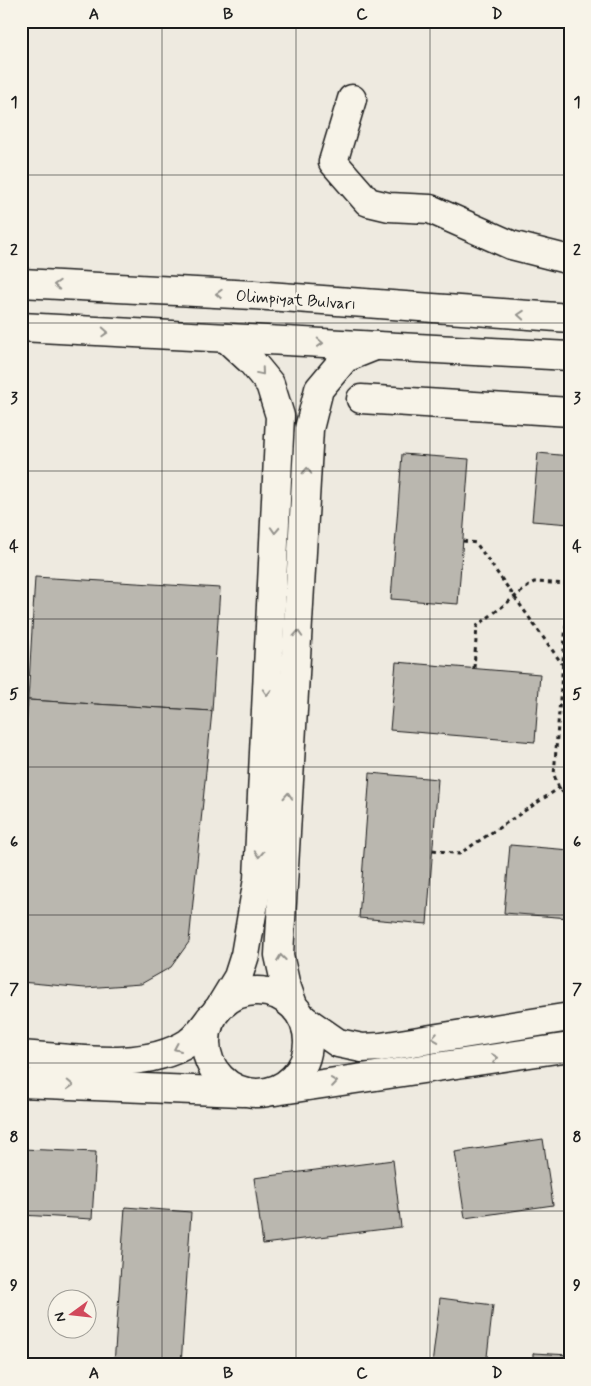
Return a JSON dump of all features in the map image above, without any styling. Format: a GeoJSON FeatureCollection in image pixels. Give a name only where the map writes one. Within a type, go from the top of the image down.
{"type":"FeatureCollection","features":[{"type":"Feature","properties":{"kind":"street"},"geometry":{"type":"LineString","coordinates":[[352,99],[333,162],[368,202],[389,207],[430,209],[511,245],[570,260]]}},
{"type":"Feature","properties":{"kind":"street","name":"Olimpiyat Bulvarı"},"geometry":{"type":"LineString","coordinates":[[21,283],[254,296],[570,318]]}},
{"type":"Feature","properties":{"kind":"street"},"geometry":{"type":"LineString","coordinates":[[21,328],[570,356]]}},
{"type":"Feature","properties":{"kind":"street"},"geometry":{"type":"LineString","coordinates":[[226,338],[251,361],[270,384],[280,416],[258,879],[245,955],[238,977],[207,1030],[206,1046],[210,1062],[218,1075],[230,1085],[256,1092],[283,1086],[295,1077],[303,1064],[308,1048],[307,1032],[285,982],[279,955],[309,429],[319,389],[345,358],[375,346]]}},
{"type":"Feature","properties":{"kind":"street"},"geometry":{"type":"LineString","coordinates":[[361,399],[570,412]]}},
{"type":"Feature","properties":{"kind":"street"},"geometry":{"type":"LineString","coordinates":[[21,1055],[117,1061],[157,1056],[190,1042],[217,1010],[234,995],[249,991],[265,991],[280,996],[338,1043],[362,1048],[381,1047],[570,1017]]}},
{"type":"Feature","properties":{"kind":"street"},"geometry":{"type":"LineString","coordinates":[[21,1083],[256,1092],[570,1047]]}},
{"type":"Feature","properties":{"kind":"path"},"geometry":{"type":"LineString","coordinates":[[463,541],[476,542],[570,675]]}},
{"type":"Feature","properties":{"kind":"path"},"geometry":{"type":"LineString","coordinates":[[474,668],[477,626],[534,582],[570,584]]}},
{"type":"Feature","properties":{"kind":"path"},"geometry":{"type":"LineString","coordinates":[[570,618],[566,623],[554,774],[559,788],[570,800]]}},
{"type":"Feature","properties":{"kind":"path"},"geometry":{"type":"LineString","coordinates":[[432,850],[459,854],[570,781]]}},
{"type":"Feature","properties":{"kind":"building"},"geometry":{"type":"Polygon","coordinates":[[[538,453],[570,456],[570,524],[532,521],[538,453]]]}},
{"type":"Feature","properties":{"kind":"building"},"geometry":{"type":"Polygon","coordinates":[[[402,454],[469,459],[458,604],[391,599],[402,454]]]}},
{"type":"Feature","properties":{"kind":"building"},"geometry":{"type":"Polygon","coordinates":[[[35,577],[220,588],[212,711],[28,700],[35,577]]]}},
{"type":"Feature","properties":{"kind":"building"},"geometry":{"type":"Polygon","coordinates":[[[396,662],[540,674],[535,742],[390,730],[396,662]]]}},
{"type":"Feature","properties":{"kind":"building"},"geometry":{"type":"Polygon","coordinates":[[[28,700],[212,711],[189,942],[171,967],[141,984],[85,988],[21,982],[21,801],[28,700]]]}},
{"type":"Feature","properties":{"kind":"building"},"geometry":{"type":"Polygon","coordinates":[[[370,773],[438,779],[427,924],[359,918],[370,773]]]}},
{"type":"Feature","properties":{"kind":"building"},"geometry":{"type":"Polygon","coordinates":[[[510,845],[570,850],[570,918],[504,913],[510,845]]]}},
{"type":"Feature","properties":{"kind":"building"},"geometry":{"type":"Polygon","coordinates":[[[543,1139],[553,1205],[465,1218],[455,1152],[543,1139]]]}},
{"type":"Feature","properties":{"kind":"building"},"geometry":{"type":"Polygon","coordinates":[[[21,1149],[96,1152],[92,1219],[21,1215],[21,1149]]]}},
{"type":"Feature","properties":{"kind":"building"},"geometry":{"type":"Polygon","coordinates":[[[393,1160],[401,1227],[263,1244],[254,1178],[393,1160]]]}},
{"type":"Feature","properties":{"kind":"building"},"geometry":{"type":"Polygon","coordinates":[[[125,1207],[191,1212],[181,1365],[114,1365],[125,1207]]]}},
{"type":"Feature","properties":{"kind":"building"},"geometry":{"type":"Polygon","coordinates":[[[440,1298],[493,1305],[486,1365],[432,1365],[440,1298]]]}},
{"type":"Feature","properties":{"kind":"building"},"geometry":{"type":"Polygon","coordinates":[[[533,1353],[570,1355],[570,1365],[533,1365],[533,1353]]]}}]}
